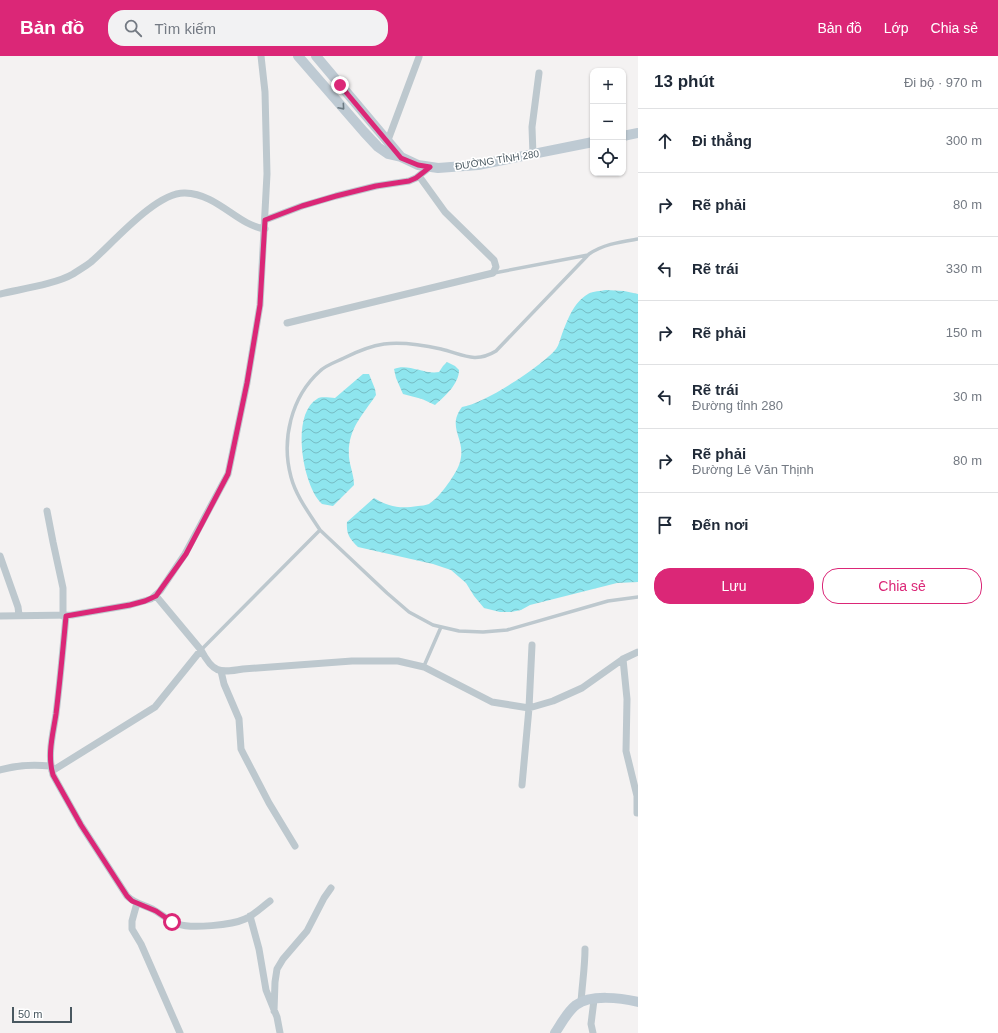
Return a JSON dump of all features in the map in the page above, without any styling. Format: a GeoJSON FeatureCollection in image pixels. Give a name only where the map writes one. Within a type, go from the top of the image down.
{"type":"FeatureCollection","features":[{"type":"Feature","properties":{"kind":"main road","name":"ĐƯỜNG TỈNH 280"},"geometry":{"type":"LineString","coordinates":[[298,56],[378,147],[388,154],[418,165],[438,168],[478,165],[590,143]]}},
{"type":"Feature","properties":{"kind":"main road"},"geometry":{"type":"LineString","coordinates":[[316,56],[388,140],[401,158]]}},
{"type":"Feature","properties":{"kind":"main road"},"geometry":{"type":"LineString","coordinates":[[626,135],[638,133]]}},
{"type":"Feature","properties":{"kind":"main road"},"geometry":{"type":"LineString","coordinates":[[555,1033],[572,1010],[581,1003],[613,997],[638,1002]]}},
{"type":"Feature","properties":{"kind":"street"},"geometry":{"type":"LineString","coordinates":[[0,616],[64,616],[130,605],[156,596],[186,554],[228,474],[247,383],[260,305],[267,174],[265,92],[261,56]]}},
{"type":"Feature","properties":{"kind":"street"},"geometry":{"type":"LineString","coordinates":[[388,140],[419,57]]}},
{"type":"Feature","properties":{"kind":"street"},"geometry":{"type":"LineString","coordinates":[[533,155],[532,127],[539,73]]}},
{"type":"Feature","properties":{"kind":"street"},"geometry":{"type":"LineString","coordinates":[[265,220],[302,206],[336,196],[376,186],[409,181],[419,176],[430,167]]}},
{"type":"Feature","properties":{"kind":"street"},"geometry":{"type":"LineString","coordinates":[[287,323],[493,273],[496,267],[494,260],[445,212],[419,176]]}},
{"type":"Feature","properties":{"kind":"street"},"geometry":{"type":"LineString","coordinates":[[0,294],[56,281],[72,274],[90,263],[144,212],[158,202],[174,194],[191,193],[204,196],[254,227],[265,229]]}},
{"type":"Feature","properties":{"kind":"street"},"geometry":{"type":"LineString","coordinates":[[47,511],[52,542],[63,588],[64,616],[63,659],[51,742],[51,768],[81,825],[127,896],[132,901],[156,911],[180,925],[198,926],[224,924],[244,920],[270,901]]}},
{"type":"Feature","properties":{"kind":"street"},"geometry":{"type":"LineString","coordinates":[[0,556],[18,607],[19,615]]}},
{"type":"Feature","properties":{"kind":"street"},"geometry":{"type":"LineString","coordinates":[[156,596],[201,650],[210,665],[217,670],[226,672],[310,663],[367,660],[398,661],[424,666],[492,702],[529,708],[553,701],[582,688],[623,659],[638,652]]}},
{"type":"Feature","properties":{"kind":"street"},"geometry":{"type":"LineString","coordinates":[[522,785],[529,708],[532,645]]}},
{"type":"Feature","properties":{"kind":"street"},"geometry":{"type":"LineString","coordinates":[[0,770],[13,766],[32,764],[51,768],[156,707],[201,650]]}},
{"type":"Feature","properties":{"kind":"street"},"geometry":{"type":"LineString","coordinates":[[623,659],[627,699],[626,751],[637,796],[637,813]]}},
{"type":"Feature","properties":{"kind":"street"},"geometry":{"type":"LineString","coordinates":[[221,671],[224,684],[239,719],[241,749],[243,754],[269,803],[295,846]]}},
{"type":"Feature","properties":{"kind":"street"},"geometry":{"type":"LineString","coordinates":[[274,1011],[275,982],[278,969],[283,959],[307,931],[324,898],[332,888]]}},
{"type":"Feature","properties":{"kind":"street"},"geometry":{"type":"LineString","coordinates":[[137,903],[132,922],[132,929],[141,944],[180,1033]]}},
{"type":"Feature","properties":{"kind":"street"},"geometry":{"type":"LineString","coordinates":[[250,916],[259,949],[266,990],[280,1033]]}},
{"type":"Feature","properties":{"kind":"street"},"geometry":{"type":"LineString","coordinates":[[581,1003],[585,950]]}},
{"type":"Feature","properties":{"kind":"street"},"geometry":{"type":"LineString","coordinates":[[593,1033],[591,1024],[594,1000]]}},
{"type":"Feature","properties":{"kind":"lane"},"geometry":{"type":"LineString","coordinates":[[638,239],[613,243],[598,248],[589,254],[496,351],[488,356],[470,358],[442,349],[415,345],[383,344],[357,351],[321,370],[305,387],[296,401],[290,422],[287,454],[291,477],[297,495],[320,530],[409,612],[433,625],[459,631],[483,632],[507,630],[608,601],[638,597]]}},
{"type":"Feature","properties":{"kind":"lane"},"geometry":{"type":"LineString","coordinates":[[493,273],[589,254]]}},
{"type":"Feature","properties":{"kind":"lane"},"geometry":{"type":"LineString","coordinates":[[201,650],[320,530]]}},
{"type":"Feature","properties":{"kind":"lane"},"geometry":{"type":"LineString","coordinates":[[424,666],[441,627]]}},
{"type":"Feature","properties":{"kind":"water"},"geometry":{"type":"Polygon","coordinates":[[[606,290],[624,291],[638,294],[638,582],[617,583],[530,605],[521,610],[500,612],[484,608],[466,583],[451,570],[433,564],[358,547],[349,536],[347,522],[374,498],[390,505],[406,507],[429,504],[435,499],[450,481],[460,463],[461,450],[456,420],[462,407],[498,392],[538,365],[556,349],[569,317],[578,302],[590,293],[606,290]]]}},
{"type":"Feature","properties":{"kind":"water"},"geometry":{"type":"Polygon","coordinates":[[[447,362],[459,370],[457,380],[451,389],[435,405],[422,399],[403,394],[394,369],[405,367],[428,372],[439,372],[447,362]]]}},
{"type":"Feature","properties":{"kind":"water"},"geometry":{"type":"Polygon","coordinates":[[[363,374],[369,374],[376,395],[356,424],[350,439],[349,457],[354,485],[333,506],[322,504],[315,495],[309,483],[305,468],[302,451],[304,420],[309,407],[317,399],[323,397],[335,398],[363,374]]]}},
{"type":"Feature","properties":{"kind":"route"},"geometry":{"type":"LineString","coordinates":[[172,922],[156,911],[132,901],[127,896],[81,825],[53,775],[50,766],[51,742],[63,659],[66,616],[112,609],[145,601],[156,596],[186,554],[228,474],[231,466],[247,383],[260,305],[265,220],[302,206],[336,196],[376,186],[409,181],[416,178],[430,167],[418,165],[401,158],[388,140],[340,85]]}}]}
